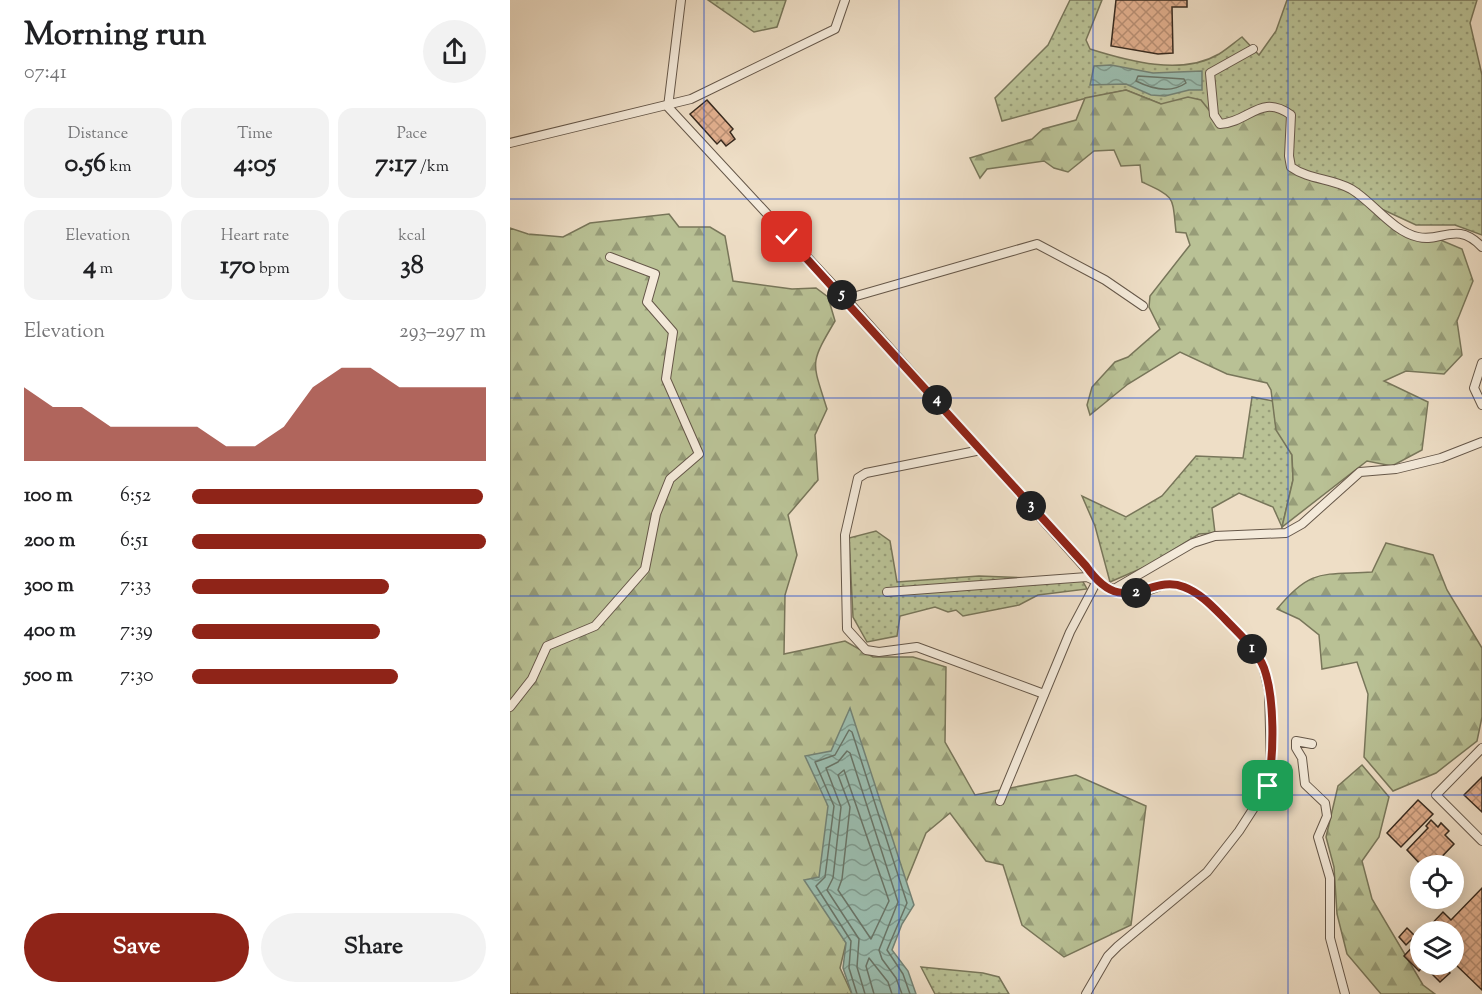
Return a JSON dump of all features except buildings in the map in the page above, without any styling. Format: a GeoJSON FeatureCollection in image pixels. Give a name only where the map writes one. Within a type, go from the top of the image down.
{"type":"FeatureCollection","features":[{"type":"Feature","properties":{"kind":"street"},"geometry":{"type":"LineString","coordinates":[[681,0],[668,107],[846,299],[1097,581]]}},
{"type":"Feature","properties":{"kind":"street"},"geometry":{"type":"LineString","coordinates":[[510,143],[668,107],[691,99],[835,29],[845,0]]}},
{"type":"Feature","properties":{"kind":"street"},"geometry":{"type":"LineString","coordinates":[[1253,49],[1210,73],[1214,115],[1220,124],[1233,123],[1253,111],[1268,106],[1279,107],[1291,115],[1289,156],[1291,167],[1303,176],[1324,179],[1351,189],[1399,227],[1418,238],[1460,233],[1482,247]]}},
{"type":"Feature","properties":{"kind":"street"},"geometry":{"type":"LineString","coordinates":[[846,299],[1037,244],[1104,280],[1143,306]]}},
{"type":"Feature","properties":{"kind":"street"},"geometry":{"type":"LineString","coordinates":[[510,707],[532,679],[547,646],[595,626],[645,570],[656,514],[670,479],[699,454],[666,379],[673,332],[647,302],[655,274],[610,256]]}},
{"type":"Feature","properties":{"kind":"street"},"geometry":{"type":"LineString","coordinates":[[1482,363],[1474,388],[1482,405]]}},
{"type":"Feature","properties":{"kind":"street"},"geometry":{"type":"LineString","coordinates":[[1114,589],[1193,543],[1215,536],[1286,533],[1302,524],[1360,472],[1396,469],[1440,459],[1482,442]]}},
{"type":"Feature","properties":{"kind":"street"},"geometry":{"type":"LineString","coordinates":[[981,450],[866,473],[858,478],[844,535],[847,629],[866,650],[879,652],[917,647],[1044,694]]}},
{"type":"Feature","properties":{"kind":"street"},"geometry":{"type":"LineString","coordinates":[[887,592],[1087,577],[1124,594],[1141,593],[1166,584],[1183,586],[1203,598],[1251,645],[1263,666],[1269,691],[1271,767],[1268,786],[1239,831],[1208,872],[1108,956],[1086,994]]}},
{"type":"Feature","properties":{"kind":"street"},"geometry":{"type":"LineString","coordinates":[[1000,801],[1070,632],[1097,581]]}},
{"type":"Feature","properties":{"kind":"street"},"geometry":{"type":"LineString","coordinates":[[1312,744],[1296,741],[1296,748],[1302,758],[1305,784],[1326,803],[1327,816],[1318,837],[1330,878],[1330,938],[1344,994]]}},
{"type":"Feature","properties":{"kind":"street"},"geometry":{"type":"LineString","coordinates":[[1482,748],[1437,795],[1482,841]]}},
{"type":"Feature","properties":{"kind":"green space"},"geometry":{"type":"Polygon","coordinates":[[[708,0],[786,0],[777,27],[754,32],[708,0]]]}},
{"type":"Feature","properties":{"kind":"green space"},"geometry":{"type":"Polygon","coordinates":[[[1070,0],[1102,0],[1086,40],[1090,49],[1138,62],[1172,65],[1204,61],[1219,54],[1242,37],[1259,55],[1276,31],[1287,0],[1477,0],[1470,23],[1482,75],[1482,235],[1455,225],[1416,225],[1291,167],[1233,123],[1161,104],[1126,90],[1002,121],[995,98],[1048,45],[1070,0]]]}},
{"type":"Feature","properties":{"kind":"green space"},"geometry":{"type":"Polygon","coordinates":[[[1126,90],[1161,104],[1188,97],[1201,100],[1220,124],[1268,106],[1288,114],[1291,167],[1354,191],[1408,232],[1431,236],[1462,249],[1473,281],[1457,321],[1462,355],[1444,374],[1406,371],[1384,381],[1428,402],[1422,450],[1392,466],[1367,461],[1282,527],[1293,480],[1292,455],[1276,430],[1271,390],[1267,383],[1227,374],[1180,352],[1128,384],[1090,415],[1087,405],[1092,387],[1115,362],[1128,357],[1160,329],[1149,307],[1150,296],[1190,245],[1186,233],[1176,232],[1174,211],[1167,195],[1142,182],[1140,165],[1121,166],[1114,150],[1094,151],[1068,172],[1054,168],[1044,161],[987,169],[980,178],[970,158],[1032,139],[1043,129],[1076,120],[1085,98],[1126,90]]]}},
{"type":"Feature","properties":{"kind":"green space"},"geometry":{"type":"Polygon","coordinates":[[[669,214],[679,227],[710,227],[725,236],[733,281],[792,289],[816,288],[828,297],[835,321],[817,356],[816,364],[818,381],[827,409],[815,435],[818,480],[788,515],[797,555],[785,595],[784,654],[845,641],[873,657],[913,657],[946,667],[945,742],[975,795],[1076,775],[1146,806],[1131,925],[1064,957],[1022,925],[1003,865],[986,861],[950,813],[926,833],[896,907],[846,943],[840,968],[852,994],[510,994],[510,228],[528,234],[563,237],[590,223],[669,214]]]}},
{"type":"Feature","properties":{"kind":"green space"},"geometry":{"type":"Polygon","coordinates":[[[1252,397],[1273,401],[1276,427],[1292,455],[1293,480],[1282,527],[1273,507],[1239,493],[1212,508],[1215,533],[1199,534],[1147,566],[1110,582],[1095,526],[1082,496],[1126,517],[1162,496],[1196,456],[1243,458],[1252,397]]]}},
{"type":"Feature","properties":{"kind":"green space"},"geometry":{"type":"Polygon","coordinates":[[[876,531],[890,541],[897,582],[979,576],[1082,580],[1087,589],[1038,595],[1019,605],[963,616],[956,610],[948,612],[935,607],[900,616],[897,636],[867,642],[853,617],[849,538],[876,531]]]}},
{"type":"Feature","properties":{"kind":"green space"},"geometry":{"type":"Polygon","coordinates":[[[1386,543],[1433,555],[1447,590],[1482,648],[1482,717],[1477,741],[1436,773],[1393,791],[1364,757],[1368,694],[1357,662],[1322,669],[1319,635],[1299,619],[1277,609],[1299,586],[1318,576],[1372,572],[1386,543]]]}},
{"type":"Feature","properties":{"kind":"green space"},"geometry":{"type":"Polygon","coordinates":[[[1362,765],[1389,797],[1379,837],[1362,861],[1372,899],[1410,963],[1410,975],[1417,975],[1423,985],[1435,994],[1381,994],[1347,954],[1337,914],[1334,867],[1326,837],[1338,786],[1362,765]]]}},
{"type":"Feature","properties":{"kind":"green space"},"geometry":{"type":"Polygon","coordinates":[[[921,967],[983,973],[999,977],[1009,994],[935,994],[921,967]]]}},
{"type":"Feature","properties":{"kind":"water"},"geometry":{"type":"Polygon","coordinates":[[[1111,65],[1153,73],[1202,71],[1202,90],[1189,90],[1165,96],[1151,95],[1126,84],[1090,85],[1094,66],[1111,65]]]}},
{"type":"Feature","properties":{"kind":"water"},"geometry":{"type":"Polygon","coordinates":[[[850,708],[914,905],[902,924],[892,950],[908,971],[916,994],[852,994],[843,968],[846,943],[804,880],[819,877],[828,806],[805,756],[831,751],[850,708]]]}},
{"type":"Feature","properties":{"kind":"route"},"geometry":{"type":"LineString","coordinates":[[787,237],[846,299],[1097,581],[1124,594],[1141,593],[1166,584],[1183,586],[1203,598],[1251,645],[1263,666],[1269,691],[1271,767],[1268,786]]}}]}
